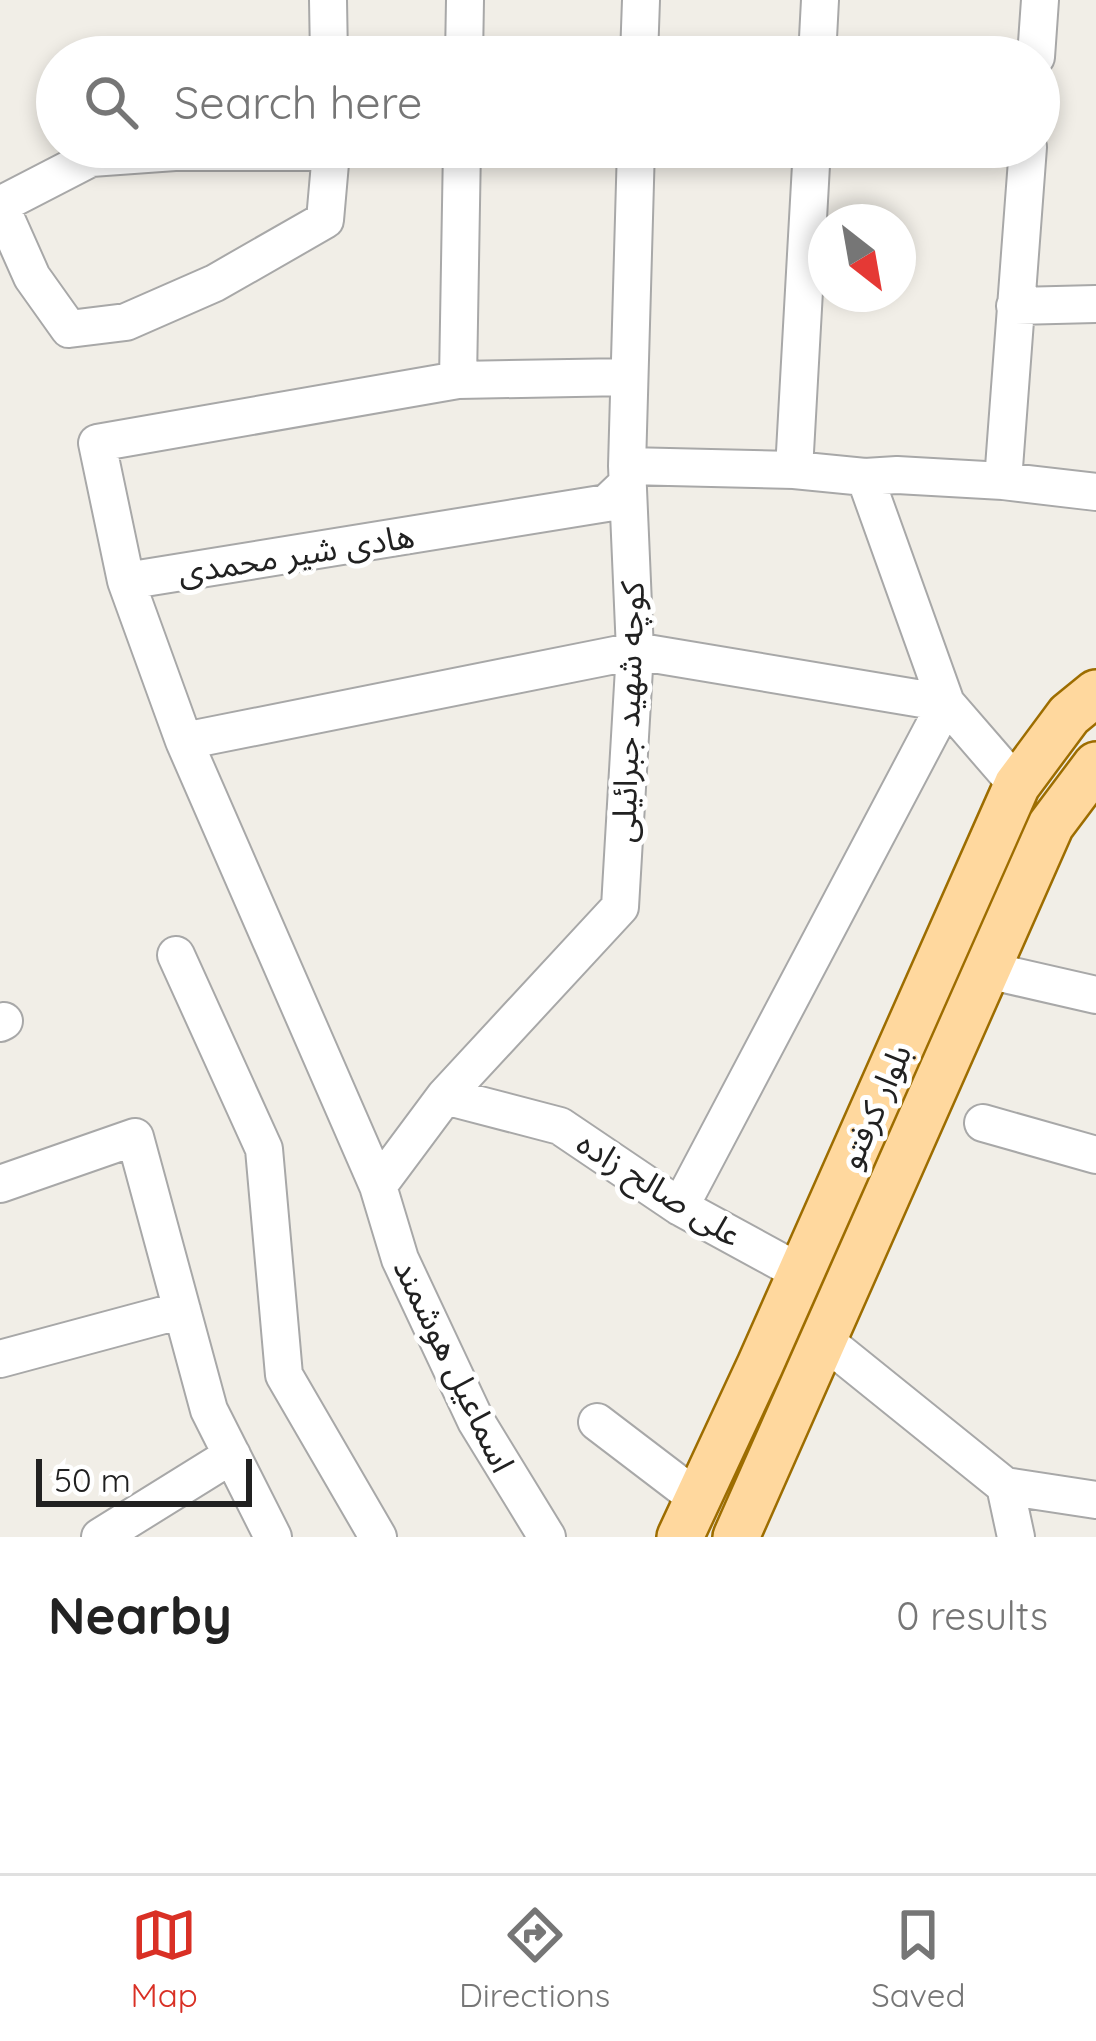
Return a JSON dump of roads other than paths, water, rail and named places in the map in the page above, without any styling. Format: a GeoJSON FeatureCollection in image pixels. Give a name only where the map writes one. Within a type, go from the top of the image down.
{"type":"FeatureCollection","features":[{"type":"Feature","properties":{"kind":"main road","name":"بلوار کرفتو"},"geometry":{"type":"LineString","coordinates":[[688,1518],[1017,785],[1070,715],[1096,693]]}},
{"type":"Feature","properties":{"kind":"main road","name":"بلوار کرفتو"},"geometry":{"type":"LineString","coordinates":[[736,1537],[1052,825],[1096,765]]}},
{"type":"Feature","properties":{"kind":"street"},"geometry":{"type":"LineString","coordinates":[[328,0],[329,36]]}},
{"type":"Feature","properties":{"kind":"street"},"geometry":{"type":"LineString","coordinates":[[464,36],[465,0]]}},
{"type":"Feature","properties":{"kind":"street"},"geometry":{"type":"LineString","coordinates":[[640,36],[641,0]]}},
{"type":"Feature","properties":{"kind":"street"},"geometry":{"type":"LineString","coordinates":[[818,36],[820,0]]}},
{"type":"Feature","properties":{"kind":"street"},"geometry":{"type":"LineString","coordinates":[[1037,36],[1040,0]]}},
{"type":"Feature","properties":{"kind":"street"},"geometry":{"type":"LineString","coordinates":[[72,168],[0,205],[32,277],[70,329],[126,322],[214,283],[325,220],[329,168]]}},
{"type":"Feature","properties":{"kind":"street"},"geometry":{"type":"LineString","coordinates":[[458,380],[462,168]]}},
{"type":"Feature","properties":{"kind":"street","name":"کوچه شهید جبرائیلی"},"geometry":{"type":"LineString","coordinates":[[378,1186],[445,1096],[620,908],[635,651],[628,475],[635,168]]}},
{"type":"Feature","properties":{"kind":"street"},"geometry":{"type":"LineString","coordinates":[[794,470],[811,168]]}},
{"type":"Feature","properties":{"kind":"street"},"geometry":{"type":"LineString","coordinates":[[1003,481],[1026,168]]}},
{"type":"Feature","properties":{"kind":"street"},"geometry":{"type":"LineString","coordinates":[[1015,306],[1096,304]]}},
{"type":"Feature","properties":{"kind":"street"},"geometry":{"type":"LineString","coordinates":[[126,581],[97,443],[458,380],[629,377]]}},
{"type":"Feature","properties":{"kind":"street","name":"هادی شیر محمدی"},"geometry":{"type":"LineString","coordinates":[[378,1186],[184,741],[126,581],[607,503],[628,475],[794,470],[1003,481],[1096,492]]}},
{"type":"Feature","properties":{"kind":"street"},"geometry":{"type":"LineString","coordinates":[[865,477],[946,703],[1017,785]]}},
{"type":"Feature","properties":{"kind":"street"},"geometry":{"type":"LineString","coordinates":[[184,741],[635,651],[946,703]]}},
{"type":"Feature","properties":{"kind":"street"},"geometry":{"type":"LineString","coordinates":[[680,1207],[946,703]]}},
{"type":"Feature","properties":{"kind":"street"},"geometry":{"type":"LineString","coordinates":[[176,955],[264,1149],[284,1375],[378,1537]]}},
{"type":"Feature","properties":{"kind":"street"},"geometry":{"type":"LineString","coordinates":[[987,970],[1096,994]]}},
{"type":"Feature","properties":{"kind":"street","name":"علی صالح زاده"},"geometry":{"type":"LineString","coordinates":[[445,1096],[560,1126],[680,1207],[801,1273]]}},
{"type":"Feature","properties":{"kind":"street"},"geometry":{"type":"LineString","coordinates":[[983,1123],[1096,1155]]}},
{"type":"Feature","properties":{"kind":"street"},"geometry":{"type":"LineString","coordinates":[[0,1184],[134,1137],[209,1410],[273,1537]]}},
{"type":"Feature","properties":{"kind":"street","name":"اسماعیل هوشمند"},"geometry":{"type":"LineString","coordinates":[[378,1186],[400,1259],[476,1421],[548,1537]]}},
{"type":"Feature","properties":{"kind":"street"},"geometry":{"type":"LineString","coordinates":[[0,1359],[182,1310]]}},
{"type":"Feature","properties":{"kind":"street"},"geometry":{"type":"LineString","coordinates":[[824,1340],[1005,1486],[1096,1500]]}},
{"type":"Feature","properties":{"kind":"street"},"geometry":{"type":"LineString","coordinates":[[597,1423],[688,1518]]}},
{"type":"Feature","properties":{"kind":"street"},"geometry":{"type":"LineString","coordinates":[[100,1537],[232,1455]]}},
{"type":"Feature","properties":{"kind":"street"},"geometry":{"type":"LineString","coordinates":[[1005,1486],[1016,1537]]}}]}
